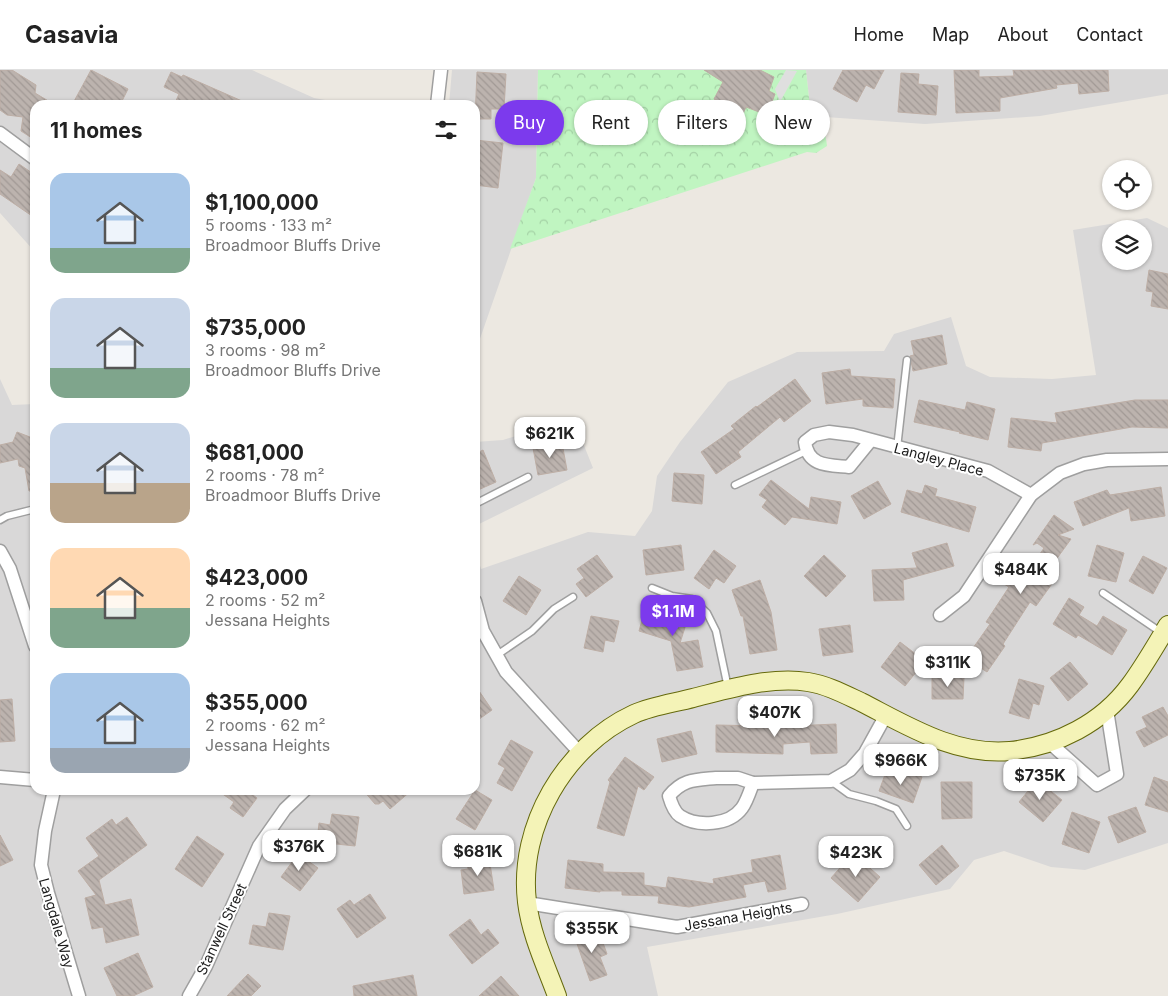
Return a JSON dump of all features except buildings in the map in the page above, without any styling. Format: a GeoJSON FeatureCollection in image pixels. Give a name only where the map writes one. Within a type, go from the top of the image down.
{"type":"FeatureCollection","features":[{"type":"Feature","properties":{"kind":"street"},"geometry":{"type":"LineString","coordinates":[[438,100],[441,70]]}},
{"type":"Feature","properties":{"kind":"street"},"geometry":{"type":"LineString","coordinates":[[0,133],[30,155]]}},
{"type":"Feature","properties":{"kind":"street","name":"Langley Place"},"geometry":{"type":"LineString","coordinates":[[806,450],[805,442],[814,435],[829,432],[853,435],[988,471],[1031,495]]}},
{"type":"Feature","properties":{"kind":"street"},"geometry":{"type":"LineString","coordinates":[[806,450],[810,458],[822,464],[849,467],[871,440]]}},
{"type":"Feature","properties":{"kind":"street"},"geometry":{"type":"LineString","coordinates":[[940,615],[964,596],[1031,495],[1060,473],[1084,464],[1107,460],[1168,459]]}},
{"type":"Feature","properties":{"kind":"street"},"geometry":{"type":"LineString","coordinates":[[0,551],[10,569],[30,631]]}},
{"type":"Feature","properties":{"kind":"street"},"geometry":{"type":"LineString","coordinates":[[557,996],[544,964],[527,903],[526,874],[531,842],[538,819],[551,791],[580,753],[610,727],[636,713],[728,690],[779,681],[808,682],[831,687],[927,736],[953,745],[980,750],[1010,751],[1050,743],[1080,730],[1107,710],[1130,685],[1165,629]]}},
{"type":"Feature","properties":{"kind":"street"},"geometry":{"type":"LineString","coordinates":[[480,635],[497,655],[506,672],[580,753]]}},
{"type":"Feature","properties":{"kind":"street"},"geometry":{"type":"LineString","coordinates":[[1050,743],[1097,784],[1117,774],[1107,710]]}},
{"type":"Feature","properties":{"kind":"street"},"geometry":{"type":"LineString","coordinates":[[753,783],[741,809],[729,818],[715,823],[698,822],[679,816],[672,806],[669,796],[677,786],[690,781],[716,778],[738,778],[753,783],[831,781],[850,770],[865,753],[886,715]]}},
{"type":"Feature","properties":{"kind":"street"},"geometry":{"type":"LineString","coordinates":[[0,777],[30,780]]}},
{"type":"Feature","properties":{"kind":"street","name":"Langdale Way"},"geometry":{"type":"LineString","coordinates":[[53,795],[45,831],[42,865],[48,893],[78,996]]}},
{"type":"Feature","properties":{"kind":"street","name":"Stanwell Street"},"geometry":{"type":"LineString","coordinates":[[189,996],[206,966],[259,846],[285,809],[300,795]]}},
{"type":"Feature","properties":{"kind":"street","name":"Jessana Heights"},"geometry":{"type":"LineString","coordinates":[[527,903],[677,927],[802,904]]}},
{"type":"Feature","properties":{"kind":"lane"},"geometry":{"type":"LineString","coordinates":[[897,448],[907,360]]}},
{"type":"Feature","properties":{"kind":"lane"},"geometry":{"type":"LineString","coordinates":[[734,486],[806,450]]}},
{"type":"Feature","properties":{"kind":"lane"},"geometry":{"type":"LineString","coordinates":[[480,501],[528,477]]}},
{"type":"Feature","properties":{"kind":"lane"},"geometry":{"type":"LineString","coordinates":[[0,520],[30,509]]}},
{"type":"Feature","properties":{"kind":"lane"},"geometry":{"type":"LineString","coordinates":[[652,588],[672,596],[692,599],[707,613],[716,631],[728,690]]}},
{"type":"Feature","properties":{"kind":"lane"},"geometry":{"type":"LineString","coordinates":[[1103,594],[1165,629]]}},
{"type":"Feature","properties":{"kind":"lane"},"geometry":{"type":"LineString","coordinates":[[497,655],[532,632],[554,609],[574,597]]}},
{"type":"Feature","properties":{"kind":"lane"},"geometry":{"type":"LineString","coordinates":[[831,781],[849,794],[876,801],[896,809],[907,826]]}},
{"type":"Feature","properties":{"kind":"shaded area"},"geometry":{"type":"Polygon","coordinates":[[[0,70],[252,70],[314,98],[325,100],[30,100],[30,246],[0,213],[0,70]]]}},
{"type":"Feature","properties":{"kind":"shaded area"},"geometry":{"type":"Polygon","coordinates":[[[452,70],[538,70],[537,100],[495,100],[495,145],[537,145],[536,178],[480,339],[480,100],[449,100],[452,70]]]}},
{"type":"Feature","properties":{"kind":"shaded area"},"geometry":{"type":"Polygon","coordinates":[[[786,70],[797,71],[781,100],[779,100],[775,89],[786,70]]]}},
{"type":"Feature","properties":{"kind":"shaded area"},"geometry":{"type":"Polygon","coordinates":[[[806,70],[1168,70],[1168,94],[1040,116],[925,124],[830,117],[830,100],[809,100],[806,70]]]}},
{"type":"Feature","properties":{"kind":"shaded area"},"geometry":{"type":"Polygon","coordinates":[[[1147,218],[1151,220],[1135,220],[1147,218]]]}},
{"type":"Feature","properties":{"kind":"shaded area"},"geometry":{"type":"Polygon","coordinates":[[[1152,220],[1168,228],[1168,843],[1085,870],[1051,867],[1004,851],[974,860],[950,889],[837,914],[647,947],[658,996],[0,996],[0,379],[12,405],[30,404],[30,795],[480,795],[480,566],[481,569],[588,532],[635,536],[652,511],[657,476],[680,442],[728,382],[797,352],[884,351],[894,334],[951,317],[966,366],[990,377],[1052,379],[1096,375],[1073,230],[1102,225],[1102,270],[1152,270],[1152,220]]]}},
{"type":"Feature","properties":{"kind":"shaded area"},"geometry":{"type":"Polygon","coordinates":[[[573,418],[593,468],[480,524],[480,442],[503,440],[573,418]]]}},
{"type":"Feature","properties":{"kind":"green space"},"geometry":{"type":"Polygon","coordinates":[[[538,70],[806,70],[809,100],[756,100],[756,145],[827,146],[816,153],[807,152],[510,249],[536,178],[537,145],[564,145],[564,100],[537,100],[538,70]]]}}]}
